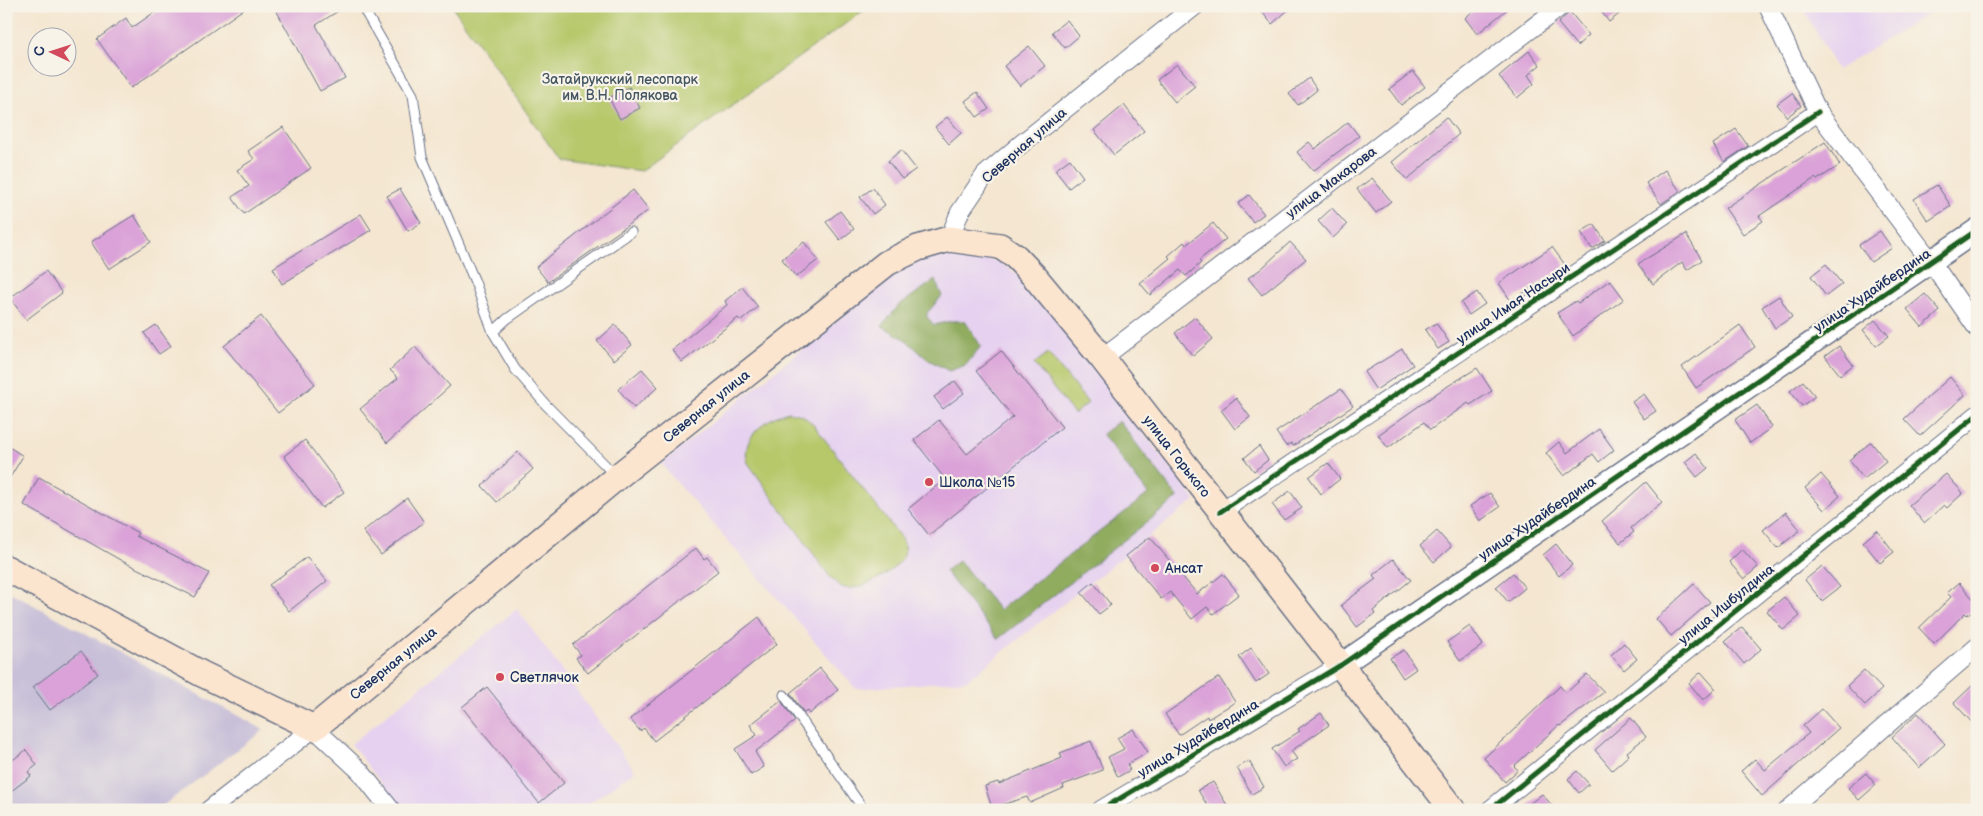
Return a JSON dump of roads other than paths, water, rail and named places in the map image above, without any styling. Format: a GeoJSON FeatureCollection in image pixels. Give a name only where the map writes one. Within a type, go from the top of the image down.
{"type":"FeatureCollection","features":[{"type":"Feature","properties":{"kind":"main road","name":"улица Горького"},"geometry":{"type":"LineString","coordinates":[[949,239],[1000,246],[1016,258],[1035,277],[1102,358],[1453,810]]}},
{"type":"Feature","properties":{"kind":"main road","name":"Северная улица"},"geometry":{"type":"LineString","coordinates":[[314,728],[617,477],[887,263],[918,248],[949,239]]}},
{"type":"Feature","properties":{"kind":"main road"},"geometry":{"type":"LineString","coordinates":[[6,568],[202,674],[314,728]]}},
{"type":"Feature","properties":{"kind":"street","name":"Северная улица"},"geometry":{"type":"LineString","coordinates":[[949,239],[960,212],[985,175],[1194,6]]}},
{"type":"Feature","properties":{"kind":"street","name":"улица Макарова"},"geometry":{"type":"LineString","coordinates":[[1102,358],[1561,6]]}},
{"type":"Feature","properties":{"kind":"street"},"geometry":{"type":"LineString","coordinates":[[1768,6],[1818,112],[1932,262],[1977,328]]}},
{"type":"Feature","properties":{"kind":"street","name":"улица Имая Насыри"},"geometry":{"type":"LineString","coordinates":[[1220,512],[1818,112]]}},
{"type":"Feature","properties":{"kind":"street","name":"улица Худайбердина"},"geometry":{"type":"LineString","coordinates":[[1101,810],[1341,665],[1977,230]]}},
{"type":"Feature","properties":{"kind":"street","name":"улица Ишбулдина"},"geometry":{"type":"LineString","coordinates":[[1490,810],[1977,415]]}},
{"type":"Feature","properties":{"kind":"street"},"geometry":{"type":"LineString","coordinates":[[1788,810],[1977,647]]}},
{"type":"Feature","properties":{"kind":"street","name":"Северная улица"},"geometry":{"type":"LineString","coordinates":[[209,810],[314,728]]}},
{"type":"Feature","properties":{"kind":"street"},"geometry":{"type":"LineString","coordinates":[[314,728],[360,771],[391,810]]}},
{"type":"Feature","properties":{"kind":"lane"},"geometry":{"type":"LineString","coordinates":[[362,6],[413,95],[422,157],[476,282],[493,332],[515,369],[546,405],[617,477]]}},
{"type":"Feature","properties":{"kind":"lane"},"geometry":{"type":"LineString","coordinates":[[493,332],[507,319],[631,232]]}},
{"type":"Feature","properties":{"kind":"lane"},"geometry":{"type":"LineString","coordinates":[[784,695],[864,810]]}},
{"type":"Feature","properties":{"kind":"place","name":"Школа №15"},"geometry":{"type":"Point","coordinates":[929,482]}},
{"type":"Feature","properties":{"kind":"place","name":"Ансат"},"geometry":{"type":"Point","coordinates":[1155,568]}},
{"type":"Feature","properties":{"kind":"place","name":"Светлячок"},"geometry":{"type":"Point","coordinates":[500,677]}},
{"type":"Feature","properties":{"kind":"park label","name":"Затайрукский лесопарк им. В.Н. Полякова"},"geometry":{"type":"Point","coordinates":[620,88]}}]}
